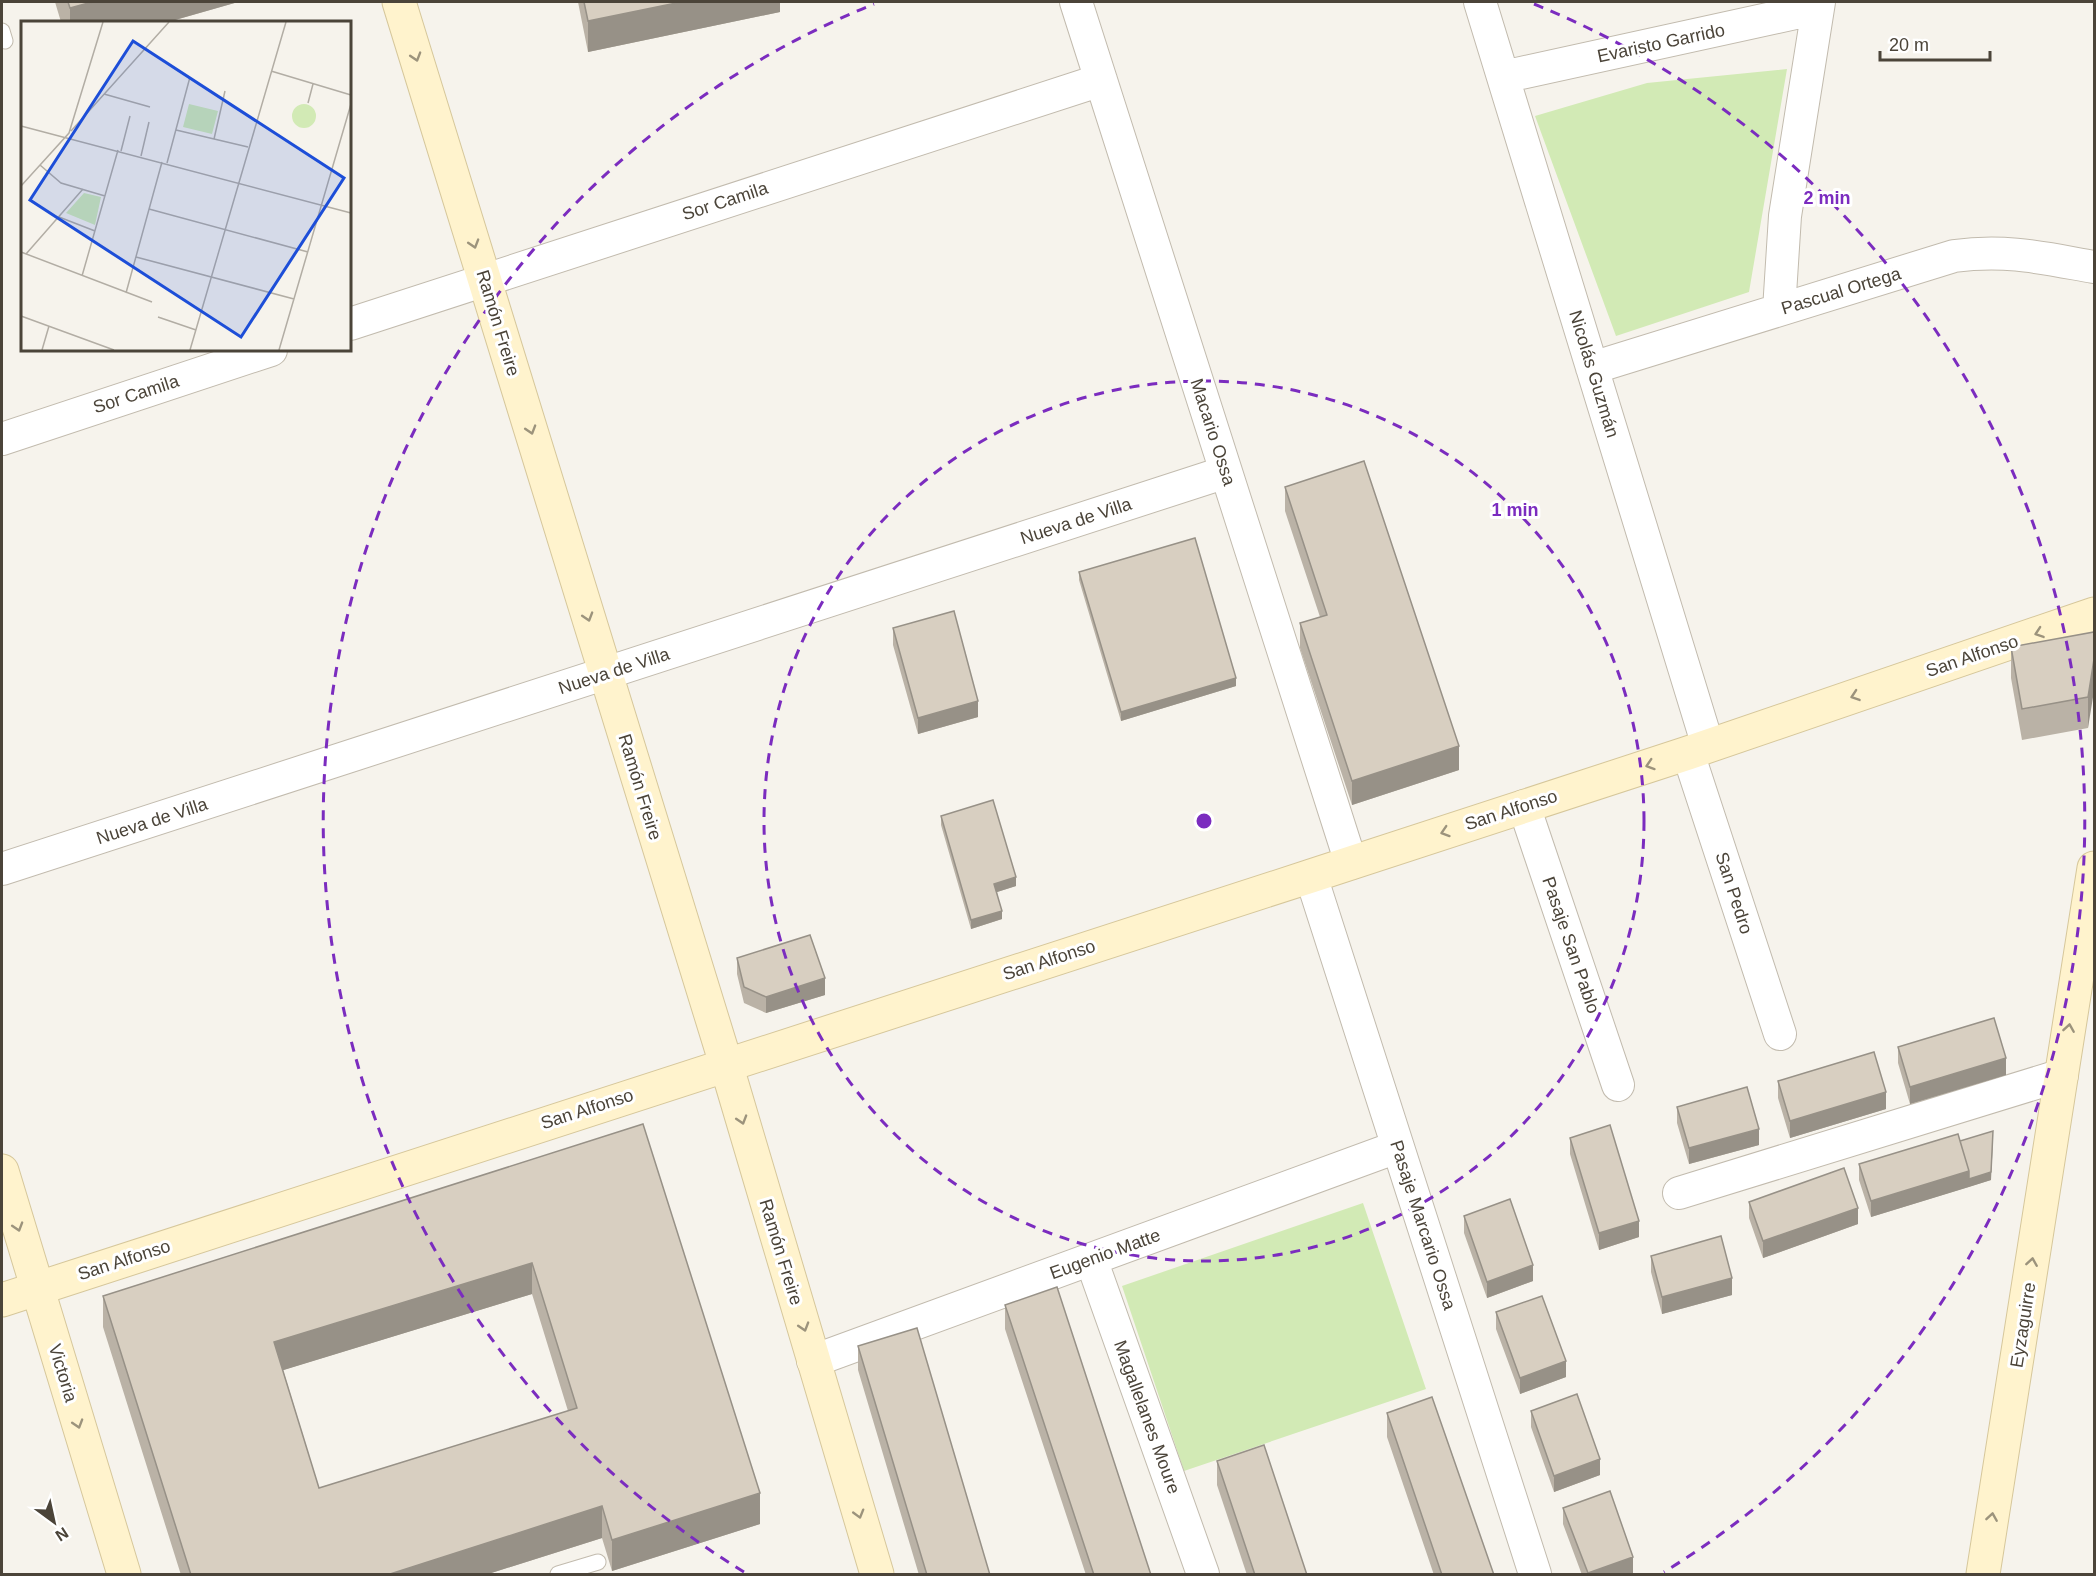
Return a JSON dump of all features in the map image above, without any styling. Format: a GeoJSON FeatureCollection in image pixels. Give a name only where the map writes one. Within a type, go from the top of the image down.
{"type":"FeatureCollection","features":[{"type":"Feature","properties":{"kind":"street","name":"Ramón Freire"},"geometry":{"type":"LineString","coordinates":[[399,2],[726,1064],[877,1575]]}},
{"type":"Feature","properties":{"kind":"street","name":"Macario Ossa"},"geometry":{"type":"LineString","coordinates":[[1076,2],[1351,863]]}},
{"type":"Feature","properties":{"kind":"street","name":"Nicolás Guzmán"},"geometry":{"type":"LineString","coordinates":[[1480,2],[1592,368],[1698,749]]}},
{"type":"Feature","properties":{"kind":"street","name":"Evaristo Garrido"},"geometry":{"type":"LineString","coordinates":[[1503,77],[1818,5]]}},
{"type":"Feature","properties":{"kind":"street"},"geometry":{"type":"LineString","coordinates":[[1779,310],[1785,216],[1818,5]]}},
{"type":"Feature","properties":{"kind":"street","name":"Sor Camila"},"geometry":{"type":"LineString","coordinates":[[351,324],[1101,80]]}},
{"type":"Feature","properties":{"kind":"street","name":"Pascual Ortega"},"geometry":{"type":"LineString","coordinates":[[1592,368],[1954,256],[2018,253],[2094,267]]}},
{"type":"Feature","properties":{"kind":"street","name":"Sor Camila"},"geometry":{"type":"LineString","coordinates":[[2,439],[268,351]]}},
{"type":"Feature","properties":{"kind":"street","name":"Nueva de Villa"},"geometry":{"type":"LineString","coordinates":[[2,869],[1226,472]]}},
{"type":"Feature","properties":{"kind":"street","name":"San Alfonso"},"geometry":{"type":"LineString","coordinates":[[2,1300],[1351,863],[1698,749],[2094,614]]}},
{"type":"Feature","properties":{"kind":"street","name":"San Pedro"},"geometry":{"type":"LineString","coordinates":[[1698,749],[1780,1034]]}},
{"type":"Feature","properties":{"kind":"street","name":"Pasaje San Pablo"},"geometry":{"type":"LineString","coordinates":[[1524,806],[1618,1085]]}},
{"type":"Feature","properties":{"kind":"street","name":"Eyzaguirre"},"geometry":{"type":"LineString","coordinates":[[1983,1575],[2094,868]]}},
{"type":"Feature","properties":{"kind":"street","name":"Pasaje Marcario Ossa"},"geometry":{"type":"LineString","coordinates":[[1311,876],[1535,1575]]}},
{"type":"Feature","properties":{"kind":"street"},"geometry":{"type":"LineString","coordinates":[[1679,1192],[2062,1075]]}},
{"type":"Feature","properties":{"kind":"street","name":"Eugenio Matte"},"geometry":{"type":"LineString","coordinates":[[813,1361],[1397,1147]]}},
{"type":"Feature","properties":{"kind":"street","name":"Victoria"},"geometry":{"type":"LineString","coordinates":[[2,1171],[124,1575]]}},
{"type":"Feature","properties":{"kind":"street","name":"Magallelanes Moure"},"geometry":{"type":"LineString","coordinates":[[1091,1259],[1203,1575]]}},
{"type":"Feature","properties":{"kind":"lane"},"geometry":{"type":"LineString","coordinates":[[558,1575],[598,1562]]}},
{"type":"Feature","properties":{"kind":"green space"},"geometry":{"type":"Polygon","coordinates":[[[1787,69],[1749,292],[1616,336],[1535,116],[1647,83],[1787,69]]]}},
{"type":"Feature","properties":{"kind":"green space"},"geometry":{"type":"Polygon","coordinates":[[[1363,1203],[1426,1389],[1184,1471],[1122,1286],[1363,1203]]]}},
{"type":"Feature","properties":{"kind":"building"},"geometry":{"type":"Polygon","coordinates":[[[68,2],[92,2],[70,8],[68,2]]]}},
{"type":"Feature","properties":{"kind":"building"},"geometry":{"type":"Polygon","coordinates":[[[584,2],[681,2],[588,21],[584,2]]]}},
{"type":"Feature","properties":{"kind":"building"},"geometry":{"type":"Polygon","coordinates":[[[1364,461],[1459,746],[1352,781],[1300,623],[1327,615],[1285,487],[1364,461]]]}},
{"type":"Feature","properties":{"kind":"building"},"geometry":{"type":"Polygon","coordinates":[[[1195,538],[1236,678],[1121,712],[1079,572],[1195,538]]]}},
{"type":"Feature","properties":{"kind":"building"},"geometry":{"type":"Polygon","coordinates":[[[954,611],[978,701],[918,718],[893,628],[954,611]]]}},
{"type":"Feature","properties":{"kind":"building"},"geometry":{"type":"Polygon","coordinates":[[[2094,632],[2094,659],[2088,697],[2022,709],[2011,647],[2094,632]]]}},
{"type":"Feature","properties":{"kind":"building"},"geometry":{"type":"Polygon","coordinates":[[[993,800],[1016,877],[994,884],[1002,911],[971,920],[941,816],[993,800]]]}},
{"type":"Feature","properties":{"kind":"building"},"geometry":{"type":"Polygon","coordinates":[[[810,935],[825,978],[766,997],[744,987],[737,958],[810,935]]]}},
{"type":"Feature","properties":{"kind":"building"},"geometry":{"type":"Polygon","coordinates":[[[1994,1018],[2006,1058],[1910,1087],[1898,1047],[1994,1018]]]}},
{"type":"Feature","properties":{"kind":"building"},"geometry":{"type":"Polygon","coordinates":[[[1874,1052],[1886,1092],[1790,1121],[1778,1081],[1874,1052]]]}},
{"type":"Feature","properties":{"kind":"building"},"geometry":{"type":"Polygon","coordinates":[[[1747,1087],[1759,1129],[1689,1148],[1677,1107],[1747,1087]]]}},
{"type":"Feature","properties":{"kind":"building"},"geometry":{"type":"Polygon","coordinates":[[[643,1124],[760,1493],[612,1540],[602,1506],[387,1575],[191,1575],[103,1296],[643,1124]],[[532,1263],[274,1342],[319,1488],[577,1408],[532,1263]]]}},
{"type":"Feature","properties":{"kind":"building"},"geometry":{"type":"Polygon","coordinates":[[[1610,1125],[1639,1221],[1599,1233],[1570,1138],[1610,1125]]]}},
{"type":"Feature","properties":{"kind":"building"},"geometry":{"type":"Polygon","coordinates":[[[1993,1131],[1991,1172],[1969,1179],[1969,1171],[1960,1141],[1993,1131]]]}},
{"type":"Feature","properties":{"kind":"building"},"geometry":{"type":"Polygon","coordinates":[[[1958,1134],[1969,1171],[1871,1201],[1859,1164],[1958,1134]]]}},
{"type":"Feature","properties":{"kind":"building"},"geometry":{"type":"Polygon","coordinates":[[[1844,1168],[1858,1208],[1763,1241],[1749,1202],[1844,1168]]]}},
{"type":"Feature","properties":{"kind":"building"},"geometry":{"type":"Polygon","coordinates":[[[1510,1199],[1533,1265],[1487,1282],[1464,1216],[1510,1199]]]}},
{"type":"Feature","properties":{"kind":"building"},"geometry":{"type":"Polygon","coordinates":[[[1721,1236],[1732,1278],[1662,1297],[1651,1256],[1721,1236]]]}},
{"type":"Feature","properties":{"kind":"building"},"geometry":{"type":"Polygon","coordinates":[[[1057,1287],[1151,1575],[1094,1575],[1005,1305],[1057,1287]]]}},
{"type":"Feature","properties":{"kind":"building"},"geometry":{"type":"Polygon","coordinates":[[[1542,1296],[1566,1361],[1520,1378],[1496,1312],[1542,1296]]]}},
{"type":"Feature","properties":{"kind":"building"},"geometry":{"type":"Polygon","coordinates":[[[917,1328],[990,1575],[927,1575],[858,1346],[917,1328]]]}},
{"type":"Feature","properties":{"kind":"building"},"geometry":{"type":"Polygon","coordinates":[[[1577,1394],[1600,1459],[1554,1476],[1531,1411],[1577,1394]]]}},
{"type":"Feature","properties":{"kind":"building"},"geometry":{"type":"Polygon","coordinates":[[[1432,1397],[1494,1575],[1442,1575],[1387,1413],[1432,1397]]]}},
{"type":"Feature","properties":{"kind":"building"},"geometry":{"type":"Polygon","coordinates":[[[1264,1445],[1307,1575],[1255,1575],[1217,1461],[1264,1445]]]}},
{"type":"Feature","properties":{"kind":"building"},"geometry":{"type":"Polygon","coordinates":[[[1610,1491],[1633,1557],[1588,1573],[1563,1508],[1610,1491]]]}}]}
